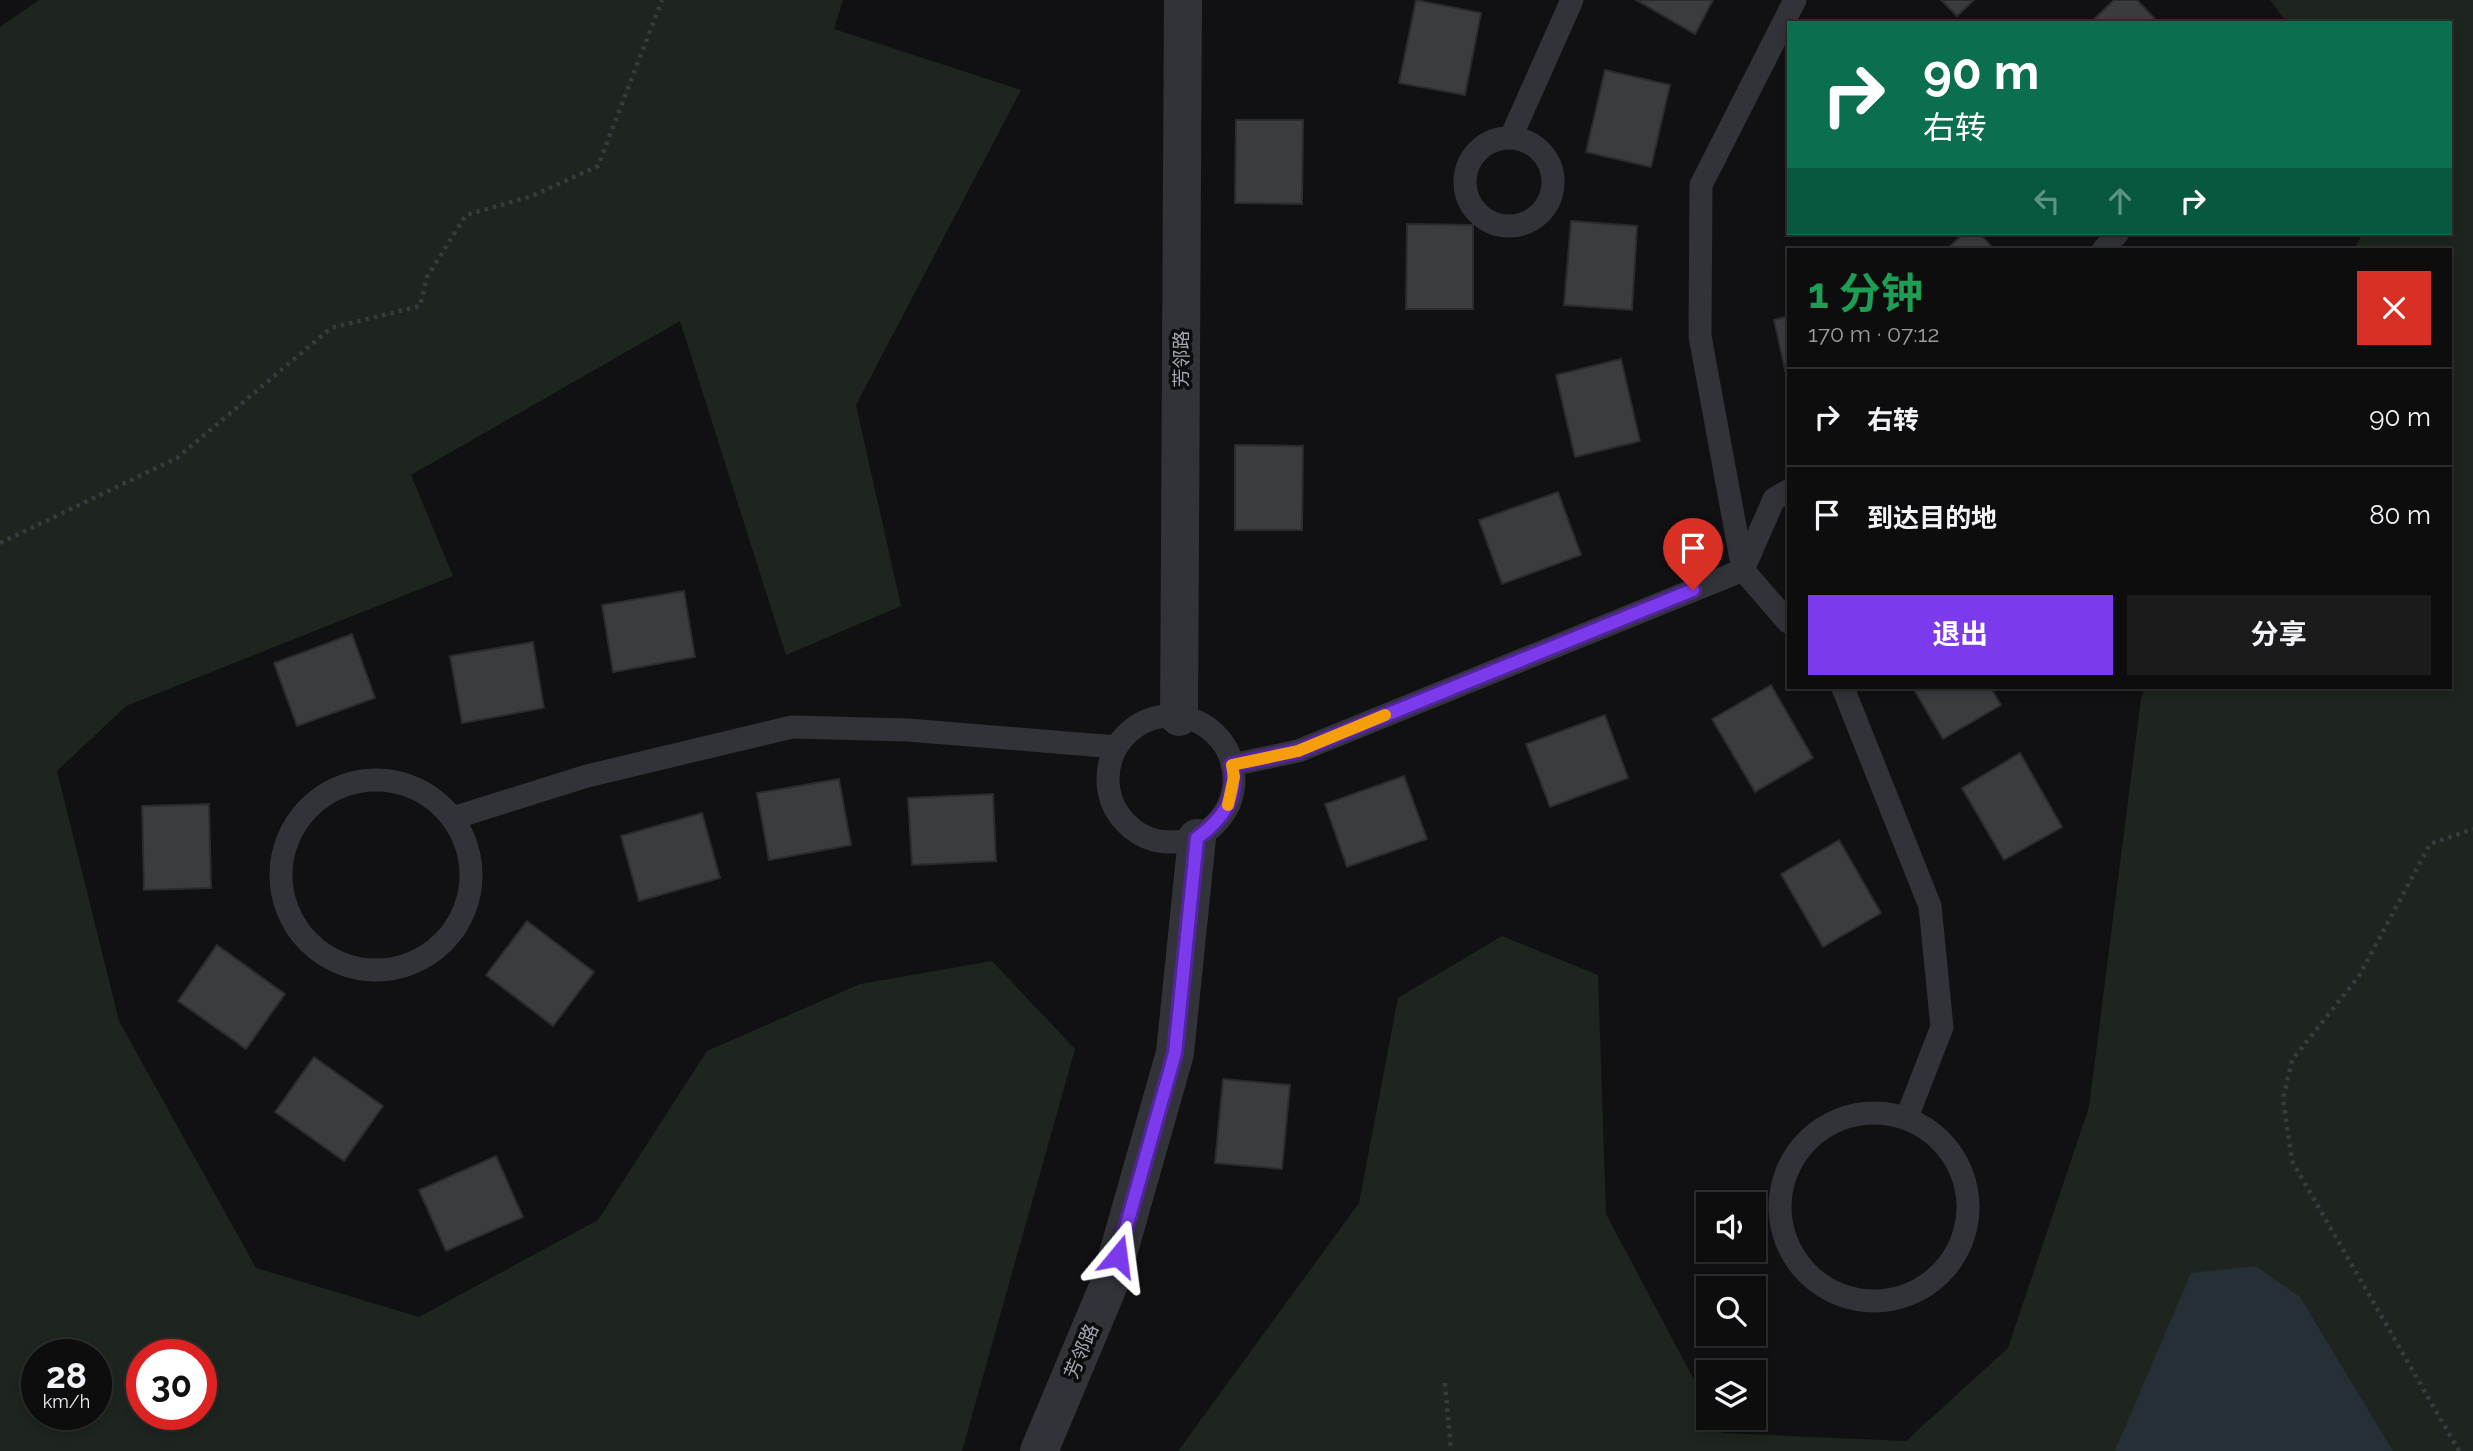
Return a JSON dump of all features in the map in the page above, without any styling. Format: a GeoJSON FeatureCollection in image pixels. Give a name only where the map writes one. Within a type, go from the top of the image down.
{"type":"FeatureCollection","features":[{"type":"Feature","properties":{"kind":"street","name":"芳邻路"},"geometry":{"type":"LineString","coordinates":[[1179,717],[1183,0]]}},
{"type":"Feature","properties":{"kind":"street","name":"芳邻路"},"geometry":{"type":"LineString","coordinates":[[1039,1451],[1110,1282],[1175,1053],[1197,838]]}},
{"type":"Feature","properties":{"kind":"lane"},"geometry":{"type":"LineString","coordinates":[[1511,137],[1572,0]]}},
{"type":"Feature","properties":{"kind":"lane"},"geometry":{"type":"LineString","coordinates":[[1787,621],[1743,570],[1700,336],[1701,185],[1795,0]]}},
{"type":"Feature","properties":{"kind":"lane"},"geometry":{"type":"LineString","coordinates":[[2104,248],[2116,235]]}},
{"type":"Feature","properties":{"kind":"lane"},"geometry":{"type":"LineString","coordinates":[[1232,765],[1298,751],[1743,570],[1774,499],[1787,492]]}},
{"type":"Feature","properties":{"kind":"lane"},"geometry":{"type":"LineString","coordinates":[[1843,689],[1930,906],[1942,1027],[1907,1117]]}},
{"type":"Feature","properties":{"kind":"lane"},"geometry":{"type":"LineString","coordinates":[[1179,717],[1203,724],[1219,739],[1230,755],[1234,777],[1228,808],[1215,825],[1197,838],[1176,843],[1144,837],[1125,823],[1113,804],[1108,783],[1116,747],[1126,735],[1145,722],[1179,717]]}},
{"type":"Feature","properties":{"kind":"lane"},"geometry":{"type":"LineString","coordinates":[[453,818],[587,776],[792,727],[908,730],[1116,747]]}},
{"type":"Feature","properties":{"kind":"lane"},"geometry":{"type":"LineString","coordinates":[[360,780],[398,782],[428,795],[453,818],[469,854],[471,887],[465,909],[448,938],[422,959],[394,969],[360,970],[342,965],[313,948],[287,911],[281,878],[288,836],[307,808],[329,791],[360,780]]}},
{"type":"Feature","properties":{"kind":"lane"},"geometry":{"type":"LineString","coordinates":[[1874,1111],[1907,1117],[1945,1144],[1958,1161],[1968,1193],[1967,1226],[1956,1256],[1934,1281],[1919,1291],[1888,1301],[1858,1301],[1828,1290],[1805,1272],[1787,1244],[1779,1212],[1783,1179],[1809,1137],[1842,1116],[1874,1111]]}},
{"type":"Feature","properties":{"kind":"path"},"geometry":{"type":"LineString","coordinates":[[0,543],[177,458],[331,328],[420,306],[427,277],[466,215],[532,196],[598,166],[662,0]]}},
{"type":"Feature","properties":{"kind":"path"},"geometry":{"type":"LineString","coordinates":[[2459,1451],[2292,1161],[2283,1099],[2292,1060],[2359,976],[2430,844],[2473,829]]}},
{"type":"Feature","properties":{"kind":"path"},"geometry":{"type":"LineString","coordinates":[[1445,1383],[1451,1451]]}},
{"type":"Feature","properties":{"kind":"shaded area"},"geometry":{"type":"Polygon","coordinates":[[[39,0],[843,0],[834,29],[1021,90],[856,405],[901,606],[786,655],[680,321],[411,475],[453,576],[126,706],[57,771],[119,1021],[256,1268],[419,1317],[598,1220],[707,1051],[860,984],[992,961],[1075,1049],[962,1451],[0,1451],[0,27],[39,0]]]}},
{"type":"Feature","properties":{"kind":"shaded area"},"geometry":{"type":"Polygon","coordinates":[[[2270,0],[2473,0],[2473,1451],[1178,1451],[1359,1203],[1398,998],[1502,936],[1598,975],[1606,1214],[1696,1383],[1696,1430],[1906,1441],[2008,1348],[2089,1107],[2141,699],[2145,689],[2452,689],[2452,248],[2354,248],[2362,235],[2452,235],[2452,21],[2286,21],[2270,0]]]}},
{"type":"Feature","properties":{"kind":"shaded area"},"geometry":{"type":"Polygon","coordinates":[[[2256,1266],[2300,1297],[2393,1451],[2115,1451],[2191,1273],[2256,1266]]]}},
{"type":"Feature","properties":{"kind":"building"},"geometry":{"type":"Polygon","coordinates":[[[1416,0],[1481,13],[1465,95],[1399,83],[1416,0]]]}},
{"type":"Feature","properties":{"kind":"building"},"geometry":{"type":"Polygon","coordinates":[[[1636,0],[1713,0],[1695,34],[1636,0]]]}},
{"type":"Feature","properties":{"kind":"building"},"geometry":{"type":"Polygon","coordinates":[[[1941,0],[1974,0],[1957,16],[1941,0]]]}},
{"type":"Feature","properties":{"kind":"building"},"geometry":{"type":"Polygon","coordinates":[[[2114,0],[2137,0],[2157,21],[2092,21],[2114,0]]]}},
{"type":"Feature","properties":{"kind":"building"},"geometry":{"type":"Polygon","coordinates":[[[1605,70],[1670,85],[1651,167],[1586,152],[1605,70]]]}},
{"type":"Feature","properties":{"kind":"building"},"geometry":{"type":"Polygon","coordinates":[[[1236,120],[1303,120],[1302,204],[1235,203],[1236,120]]]}},
{"type":"Feature","properties":{"kind":"building"},"geometry":{"type":"Polygon","coordinates":[[[1571,221],[1637,226],[1632,310],[1564,305],[1571,221]]]}},
{"type":"Feature","properties":{"kind":"building"},"geometry":{"type":"Polygon","coordinates":[[[1407,224],[1473,225],[1473,309],[1406,309],[1407,224]]]}},
{"type":"Feature","properties":{"kind":"building"},"geometry":{"type":"Polygon","coordinates":[[[1962,235],[1981,235],[1993,248],[1948,248],[1962,235]]]}},
{"type":"Feature","properties":{"kind":"building"},"geometry":{"type":"Polygon","coordinates":[[[1787,316],[1787,378],[1774,320],[1787,316]]]}},
{"type":"Feature","properties":{"kind":"building"},"geometry":{"type":"Polygon","coordinates":[[[1621,359],[1640,441],[1575,457],[1556,375],[1621,359]]]}},
{"type":"Feature","properties":{"kind":"building"},"geometry":{"type":"Polygon","coordinates":[[[1235,445],[1303,446],[1302,530],[1235,530],[1235,445]]]}},
{"type":"Feature","properties":{"kind":"building"},"geometry":{"type":"Polygon","coordinates":[[[1558,492],[1581,555],[1502,584],[1479,520],[1558,492]]]}},
{"type":"Feature","properties":{"kind":"building"},"geometry":{"type":"Polygon","coordinates":[[[684,591],[695,657],[613,672],[602,605],[684,591]]]}},
{"type":"Feature","properties":{"kind":"building"},"geometry":{"type":"Polygon","coordinates":[[[352,634],[375,698],[297,726],[274,663],[352,634]]]}},
{"type":"Feature","properties":{"kind":"building"},"geometry":{"type":"Polygon","coordinates":[[[533,642],[544,708],[462,723],[450,656],[533,642]]]}},
{"type":"Feature","properties":{"kind":"building"},"geometry":{"type":"Polygon","coordinates":[[[1771,685],[1813,758],[1755,792],[1712,719],[1771,685]]]}},
{"type":"Feature","properties":{"kind":"building"},"geometry":{"type":"Polygon","coordinates":[[[1914,689],[1992,689],[2001,705],[1943,739],[1914,689]]]}},
{"type":"Feature","properties":{"kind":"building"},"geometry":{"type":"Polygon","coordinates":[[[1605,715],[1628,778],[1550,807],[1526,744],[1605,715]]]}},
{"type":"Feature","properties":{"kind":"building"},"geometry":{"type":"Polygon","coordinates":[[[2020,753],[2062,827],[2004,860],[1962,788],[2020,753]]]}},
{"type":"Feature","properties":{"kind":"building"},"geometry":{"type":"Polygon","coordinates":[[[1404,776],[1427,839],[1347,867],[1325,804],[1404,776]]]}},
{"type":"Feature","properties":{"kind":"building"},"geometry":{"type":"Polygon","coordinates":[[[839,779],[851,845],[769,860],[757,793],[839,779]]]}},
{"type":"Feature","properties":{"kind":"building"},"geometry":{"type":"Polygon","coordinates":[[[993,794],[996,861],[912,865],[908,798],[993,794]]]}},
{"type":"Feature","properties":{"kind":"building"},"geometry":{"type":"Polygon","coordinates":[[[209,804],[211,888],[144,890],[142,806],[209,804]]]}},
{"type":"Feature","properties":{"kind":"building"},"geometry":{"type":"Polygon","coordinates":[[[702,813],[720,878],[639,901],[621,836],[702,813]]]}},
{"type":"Feature","properties":{"kind":"building"},"geometry":{"type":"Polygon","coordinates":[[[1839,840],[1881,913],[1823,947],[1781,874],[1839,840]]]}},
{"type":"Feature","properties":{"kind":"building"},"geometry":{"type":"Polygon","coordinates":[[[527,921],[594,972],[553,1026],[486,975],[527,921]]]}},
{"type":"Feature","properties":{"kind":"building"},"geometry":{"type":"Polygon","coordinates":[[[217,945],[285,994],[246,1049],[178,1001],[217,945]]]}},
{"type":"Feature","properties":{"kind":"building"},"geometry":{"type":"Polygon","coordinates":[[[314,1057],[383,1106],[344,1161],[275,1112],[314,1057]]]}},
{"type":"Feature","properties":{"kind":"building"},"geometry":{"type":"Polygon","coordinates":[[[1223,1079],[1290,1085],[1282,1169],[1215,1163],[1223,1079]]]}},
{"type":"Feature","properties":{"kind":"building"},"geometry":{"type":"Polygon","coordinates":[[[496,1156],[523,1217],[446,1251],[419,1190],[496,1156]]]}},
{"type":"Feature","properties":{"kind":"slow traffic"},"geometry":{"type":"LineString","coordinates":[[1228,805],[1234,777],[1232,765],[1298,751],[1385,715]]}},
{"type":"Feature","properties":{"kind":"route"},"geometry":{"type":"LineString","coordinates":[[1118,1256],[1175,1053],[1197,838],[1215,825],[1228,808],[1234,777],[1232,765],[1298,751],[1693,590]]}}]}
